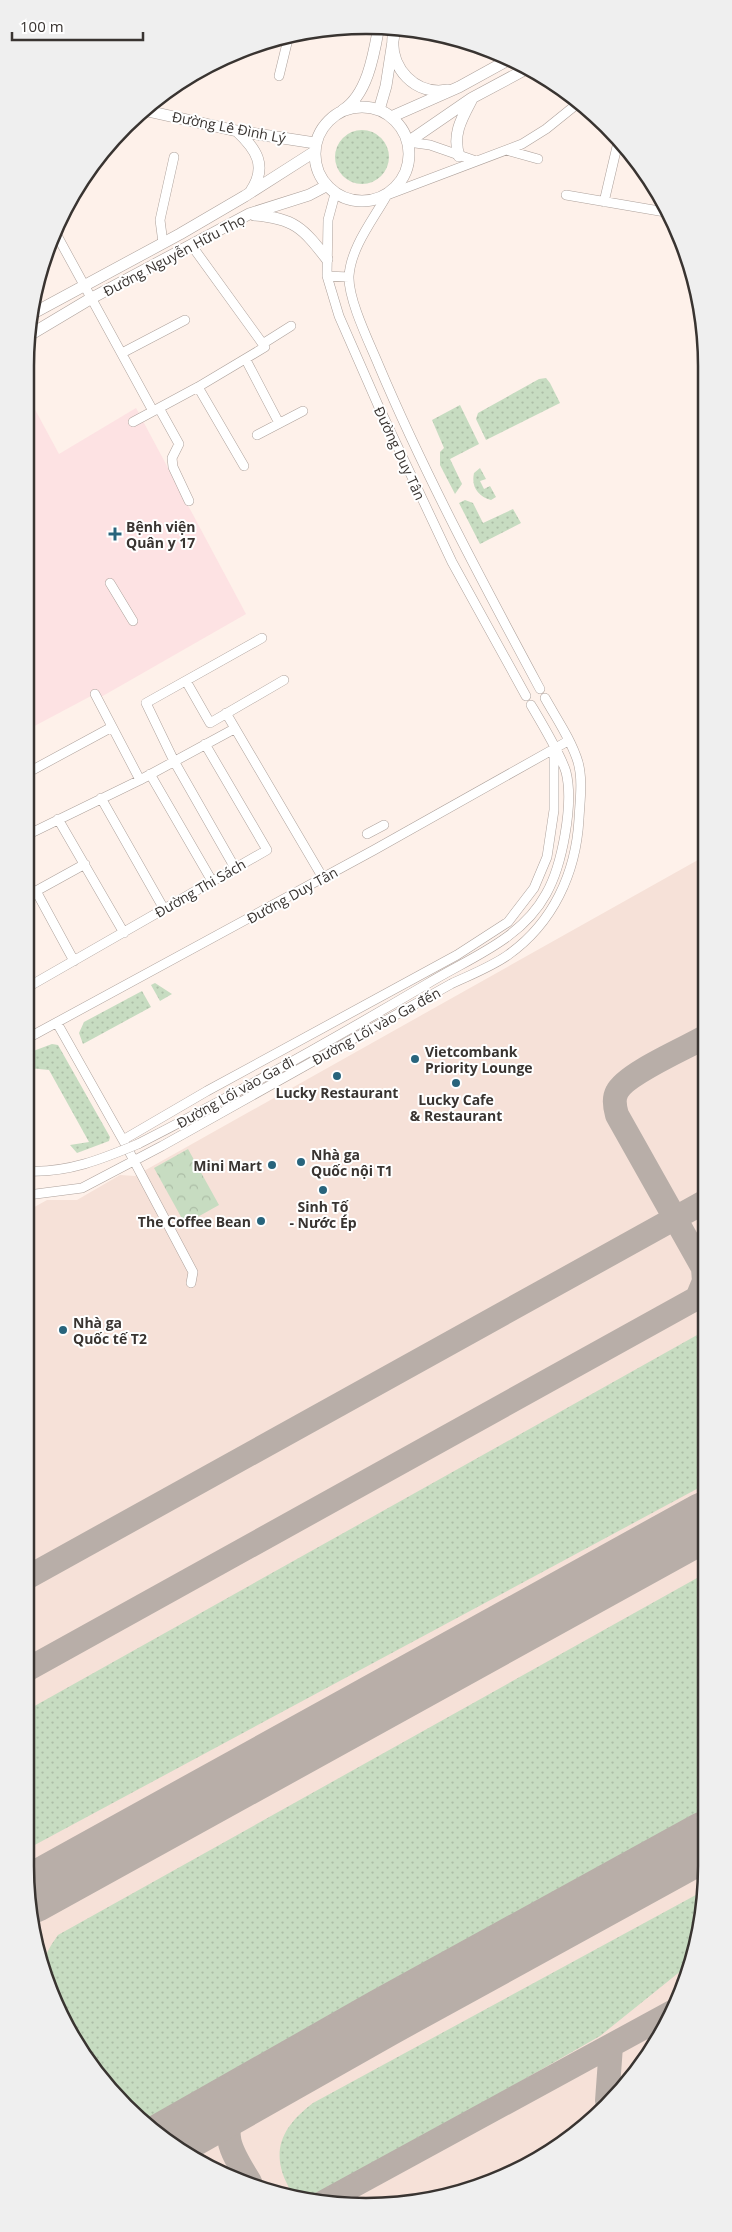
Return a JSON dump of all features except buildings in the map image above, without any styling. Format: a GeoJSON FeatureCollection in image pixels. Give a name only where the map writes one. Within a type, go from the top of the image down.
{"type":"FeatureCollection","features":[{"type":"Feature","properties":{"kind":"main road"},"geometry":{"type":"LineString","coordinates":[[335,115],[356,107],[379,110],[392,117],[399,126],[408,142],[409,159],[404,176],[388,195],[366,202],[345,199],[331,190],[319,176],[315,164],[315,148],[326,122],[335,115],[346,108],[362,88],[372,59],[377,34]]}},
{"type":"Feature","properties":{"kind":"main road"},"geometry":{"type":"LineString","coordinates":[[379,110],[386,86],[394,35]]}},
{"type":"Feature","properties":{"kind":"main road"},"geometry":{"type":"LineString","coordinates":[[394,35],[397,65],[413,83],[435,91],[459,87]]}},
{"type":"Feature","properties":{"kind":"main road"},"geometry":{"type":"LineString","coordinates":[[392,117],[459,87],[502,63]]}},
{"type":"Feature","properties":{"kind":"main road"},"geometry":{"type":"LineString","coordinates":[[408,142],[472,98],[521,72]]}},
{"type":"Feature","properties":{"kind":"main road"},"geometry":{"type":"LineString","coordinates":[[459,156],[456,133],[472,98]]}},
{"type":"Feature","properties":{"kind":"main road","name":"Đường Lê Đình Lý"},"geometry":{"type":"LineString","coordinates":[[152,112],[315,148]]}},
{"type":"Feature","properties":{"kind":"main road"},"geometry":{"type":"LineString","coordinates":[[237,130],[252,144],[256,152],[259,175],[258,182],[251,192]]}},
{"type":"Feature","properties":{"kind":"main road","name":"Đường Nguyễn Hữu Thọ"},"geometry":{"type":"LineString","coordinates":[[39,310],[251,192],[315,148]]}},
{"type":"Feature","properties":{"kind":"main road","name":"Đường Nguyễn Hữu Thọ"},"geometry":{"type":"LineString","coordinates":[[36,331],[90,299],[250,214],[331,190]]}},
{"type":"Feature","properties":{"kind":"main road"},"geometry":{"type":"LineString","coordinates":[[250,214],[289,220],[304,231],[327,259]]}},
{"type":"Feature","properties":{"kind":"street"},"geometry":{"type":"LineString","coordinates":[[279,76],[287,43]]}},
{"type":"Feature","properties":{"kind":"street"},"geometry":{"type":"LineString","coordinates":[[388,195],[522,144],[546,129],[574,107]]}},
{"type":"Feature","properties":{"kind":"street"},"geometry":{"type":"LineString","coordinates":[[408,142],[430,145],[476,161]]}},
{"type":"Feature","properties":{"kind":"street"},"geometry":{"type":"LineString","coordinates":[[604,202],[617,148]]}},
{"type":"Feature","properties":{"kind":"street"},"geometry":{"type":"LineString","coordinates":[[506,150],[538,159]]}},
{"type":"Feature","properties":{"kind":"street","name":"Đường Nguyễn Hữu Thọ"},"geometry":{"type":"LineString","coordinates":[[162,243],[160,220],[174,157]]}},
{"type":"Feature","properties":{"kind":"street","name":"Đường Duy Tân"},"geometry":{"type":"LineString","coordinates":[[331,190],[328,220],[327,276],[339,316],[378,405],[452,562],[526,696]]}},
{"type":"Feature","properties":{"kind":"street"},"geometry":{"type":"LineString","coordinates":[[566,194],[660,212]]}},
{"type":"Feature","properties":{"kind":"street","name":"Đường Duy Tân"},"geometry":{"type":"LineString","coordinates":[[388,195],[352,258],[349,278],[358,314],[397,407],[465,549],[540,688]]}},
{"type":"Feature","properties":{"kind":"street"},"geometry":{"type":"LineString","coordinates":[[59,239],[90,299],[179,444],[172,458],[173,467],[190,501]]}},
{"type":"Feature","properties":{"kind":"street"},"geometry":{"type":"LineString","coordinates":[[133,422],[198,388],[263,350],[265,347],[264,343],[192,246]]}},
{"type":"Feature","properties":{"kind":"street"},"geometry":{"type":"LineString","coordinates":[[327,276],[349,278]]}},
{"type":"Feature","properties":{"kind":"street"},"geometry":{"type":"LineString","coordinates":[[122,353],[185,320]]}},
{"type":"Feature","properties":{"kind":"street"},"geometry":{"type":"LineString","coordinates":[[264,343],[290,326]]}},
{"type":"Feature","properties":{"kind":"street"},"geometry":{"type":"LineString","coordinates":[[246,360],[279,423]]}},
{"type":"Feature","properties":{"kind":"street"},"geometry":{"type":"LineString","coordinates":[[198,388],[244,466]]}},
{"type":"Feature","properties":{"kind":"street"},"geometry":{"type":"LineString","coordinates":[[257,435],[303,411]]}},
{"type":"Feature","properties":{"kind":"street"},"geometry":{"type":"LineString","coordinates":[[110,583],[133,621]]}},
{"type":"Feature","properties":{"kind":"street"},"geometry":{"type":"LineString","coordinates":[[492,634],[506,626]]}},
{"type":"Feature","properties":{"kind":"street"},"geometry":{"type":"LineString","coordinates":[[235,868],[174,761],[146,704],[262,638]]}},
{"type":"Feature","properties":{"kind":"street"},"geometry":{"type":"LineString","coordinates":[[186,681],[210,723],[284,680]]}},
{"type":"Feature","properties":{"kind":"street"},"geometry":{"type":"LineString","coordinates":[[96,694],[140,780]]}},
{"type":"Feature","properties":{"kind":"street"},"geometry":{"type":"LineString","coordinates":[[545,698],[568,741]]}},
{"type":"Feature","properties":{"kind":"street"},"geometry":{"type":"LineString","coordinates":[[123,1140],[207,1091],[457,955],[508,922],[534,888],[547,857],[554,810],[554,748],[531,705]]}},
{"type":"Feature","properties":{"kind":"street"},"geometry":{"type":"LineString","coordinates":[[226,714],[324,878]]}},
{"type":"Feature","properties":{"kind":"street"},"geometry":{"type":"LineString","coordinates":[[34,769],[112,728]]}},
{"type":"Feature","properties":{"kind":"street"},"geometry":{"type":"LineString","coordinates":[[34,832],[140,780],[234,728]]}},
{"type":"Feature","properties":{"kind":"street","name":"Đường Duy Tân"},"geometry":{"type":"LineString","coordinates":[[34,1035],[324,878],[568,741]]}},
{"type":"Feature","properties":{"kind":"street","name":"Đường Lối vào Ga đến"},"geometry":{"type":"LineString","coordinates":[[34,1195],[82,1188],[451,984],[488,967],[507,955],[530,936],[550,914],[560,896],[567,881],[576,846],[580,776],[578,762],[568,741]]}},
{"type":"Feature","properties":{"kind":"street","name":"Đường Thi Sách"},"geometry":{"type":"LineString","coordinates":[[34,984],[267,850],[205,744]]}},
{"type":"Feature","properties":{"kind":"street","name":"Đường Lối vào Ga đi"},"geometry":{"type":"LineString","coordinates":[[34,1171],[77,1167],[138,1144],[487,951],[521,925],[541,902],[556,872],[564,843],[566,772],[554,748]]}},
{"type":"Feature","properties":{"kind":"street"},"geometry":{"type":"LineString","coordinates":[[150,774],[212,881]]}},
{"type":"Feature","properties":{"kind":"street"},"geometry":{"type":"LineString","coordinates":[[102,798],[164,909]]}},
{"type":"Feature","properties":{"kind":"street"},"geometry":{"type":"LineString","coordinates":[[58,819],[124,933]]}},
{"type":"Feature","properties":{"kind":"street"},"geometry":{"type":"LineString","coordinates":[[367,834],[384,825]]}},
{"type":"Feature","properties":{"kind":"street"},"geometry":{"type":"LineString","coordinates":[[34,892],[85,864]]}},
{"type":"Feature","properties":{"kind":"street"},"geometry":{"type":"LineString","coordinates":[[34,899],[74,961]]}},
{"type":"Feature","properties":{"kind":"street"},"geometry":{"type":"LineString","coordinates":[[57,1023],[123,1140],[193,1272],[191,1283]]}},
{"type":"Feature","properties":{"kind":"shaded area","name":"Bệnh viện Quân y 17"},"geometry":{"type":"Polygon","coordinates":[[[34,408],[59,454],[136,408],[246,614],[94,701],[91,696],[34,726],[34,408]]]}},
{"type":"Feature","properties":{"kind":"shaded area"},"geometry":{"type":"Polygon","coordinates":[[[698,860],[698,1888],[692,1931],[681,1973],[664,2013],[642,2051],[616,2085],[585,2116],[551,2142],[513,2164],[473,2181],[431,2192],[388,2198],[344,2198],[280,2187],[259,2181],[219,2164],[164,2130],[116,2085],[78,2032],[51,1973],[40,1931],[34,1888],[34,1207],[47,1200],[77,1200],[120,1175],[135,1176],[698,860]]]}},
{"type":"Feature","properties":{"kind":"green space"},"geometry":{"type":"Polygon","coordinates":[[[357,130],[367,130],[377,134],[385,142],[389,157],[385,172],[377,180],[367,184],[357,184],[347,180],[339,172],[335,162],[335,152],[339,142],[347,134],[357,130]]]}},
{"type":"Feature","properties":{"kind":"green space"},"geometry":{"type":"Polygon","coordinates":[[[546,378],[560,403],[486,440],[476,419],[478,413],[539,379],[546,378]]]}},
{"type":"Feature","properties":{"kind":"green space"},"geometry":{"type":"Polygon","coordinates":[[[460,405],[479,444],[450,459],[462,484],[455,494],[440,465],[440,452],[444,448],[432,420],[460,405]]]}},
{"type":"Feature","properties":{"kind":"green space"},"geometry":{"type":"Polygon","coordinates":[[[480,468],[486,479],[480,481],[484,489],[490,486],[496,497],[491,500],[482,496],[476,490],[473,478],[474,473],[480,468]]]}},
{"type":"Feature","properties":{"kind":"green space"},"geometry":{"type":"Polygon","coordinates":[[[465,500],[473,503],[483,523],[513,509],[521,523],[480,544],[459,503],[465,500]]]}},
{"type":"Feature","properties":{"kind":"green space"},"geometry":{"type":"Polygon","coordinates":[[[155,983],[172,994],[160,1001],[151,985],[155,983]]]}},
{"type":"Feature","properties":{"kind":"green space"},"geometry":{"type":"Polygon","coordinates":[[[142,991],[151,1007],[83,1044],[79,1033],[84,1022],[142,991]]]}},
{"type":"Feature","properties":{"kind":"green space"},"geometry":{"type":"Polygon","coordinates":[[[52,1044],[58,1045],[110,1137],[109,1141],[77,1153],[70,1145],[89,1142],[49,1070],[34,1069],[34,1051],[52,1044]]]}},
{"type":"Feature","properties":{"kind":"green space"},"geometry":{"type":"Polygon","coordinates":[[[188,1149],[219,1205],[185,1224],[154,1168],[188,1149]]]}},
{"type":"Feature","properties":{"kind":"green space"},"geometry":{"type":"Polygon","coordinates":[[[698,1334],[698,1488],[34,1845],[34,1706],[698,1334]]]}},
{"type":"Feature","properties":{"kind":"green space"},"geometry":{"type":"Polygon","coordinates":[[[698,1577],[698,1825],[169,2119],[148,2117],[131,2101],[102,2068],[78,2032],[59,1993],[46,1957],[58,1935],[698,1577]]]}},
{"type":"Feature","properties":{"kind":"green space"},"geometry":{"type":"Polygon","coordinates":[[[697,1894],[692,1931],[682,1970],[600,2036],[330,2190],[315,2194],[290,2189],[284,2178],[280,2153],[281,2143],[286,2132],[302,2112],[313,2103],[697,1894]]]}},
{"type":"Feature","properties":{"kind":"taxiway"},"geometry":{"type":"LineString","coordinates":[[698,1041],[631,1077],[617,1092],[615,1106],[617,1115],[698,1259]]}},
{"type":"Feature","properties":{"kind":"taxiway"},"geometry":{"type":"LineString","coordinates":[[34,1574],[698,1205]]}},
{"type":"Feature","properties":{"kind":"taxiway"},"geometry":{"type":"LineString","coordinates":[[34,1666],[698,1297]]}},
{"type":"Feature","properties":{"kind":"taxiway"},"geometry":{"type":"LineString","coordinates":[[334,2197],[661,2018]]}},
{"type":"Feature","properties":{"kind":"taxiway"},"geometry":{"type":"LineString","coordinates":[[608,2094],[611,2046]]}},
{"type":"Feature","properties":{"kind":"taxiway"},"geometry":{"type":"LineString","coordinates":[[236,2102],[229,2125],[230,2144],[246,2176]]}},
{"type":"Feature","properties":{"kind":"taxiway"},"geometry":{"type":"LineString","coordinates":[[184,2144],[205,2120]]}},
{"type":"Feature","properties":{"kind":"runway"},"geometry":{"type":"LineString","coordinates":[[35,1892],[698,1525]]}},
{"type":"Feature","properties":{"kind":"runway"},"geometry":{"type":"LineString","coordinates":[[174,2137],[383,2018],[698,1845]]}},
{"type":"Feature","properties":{"kind":"place","name":"Bệnh viện Quân y 17"},"geometry":{"type":"Point","coordinates":[115,534]}},
{"type":"Feature","properties":{"kind":"place","name":"Vietcombank Priority Lounge"},"geometry":{"type":"Point","coordinates":[415,1059]}},
{"type":"Feature","properties":{"kind":"place","name":"Lucky Restaurant"},"geometry":{"type":"Point","coordinates":[337,1076]}},
{"type":"Feature","properties":{"kind":"place","name":"Lucky Cafe & Restaurant"},"geometry":{"type":"Point","coordinates":[456,1083]}},
{"type":"Feature","properties":{"kind":"place","name":"Nhà ga Quốc nội T1"},"geometry":{"type":"Point","coordinates":[301,1162]}},
{"type":"Feature","properties":{"kind":"place","name":"Mini Mart"},"geometry":{"type":"Point","coordinates":[272,1165]}},
{"type":"Feature","properties":{"kind":"place","name":"Sinh Tố - Nước Ép"},"geometry":{"type":"Point","coordinates":[323,1190]}},
{"type":"Feature","properties":{"kind":"place","name":"The Coffee Bean"},"geometry":{"type":"Point","coordinates":[261,1221]}},
{"type":"Feature","properties":{"kind":"place","name":"Nhà ga Quốc tế T2"},"geometry":{"type":"Point","coordinates":[63,1330]}}]}
